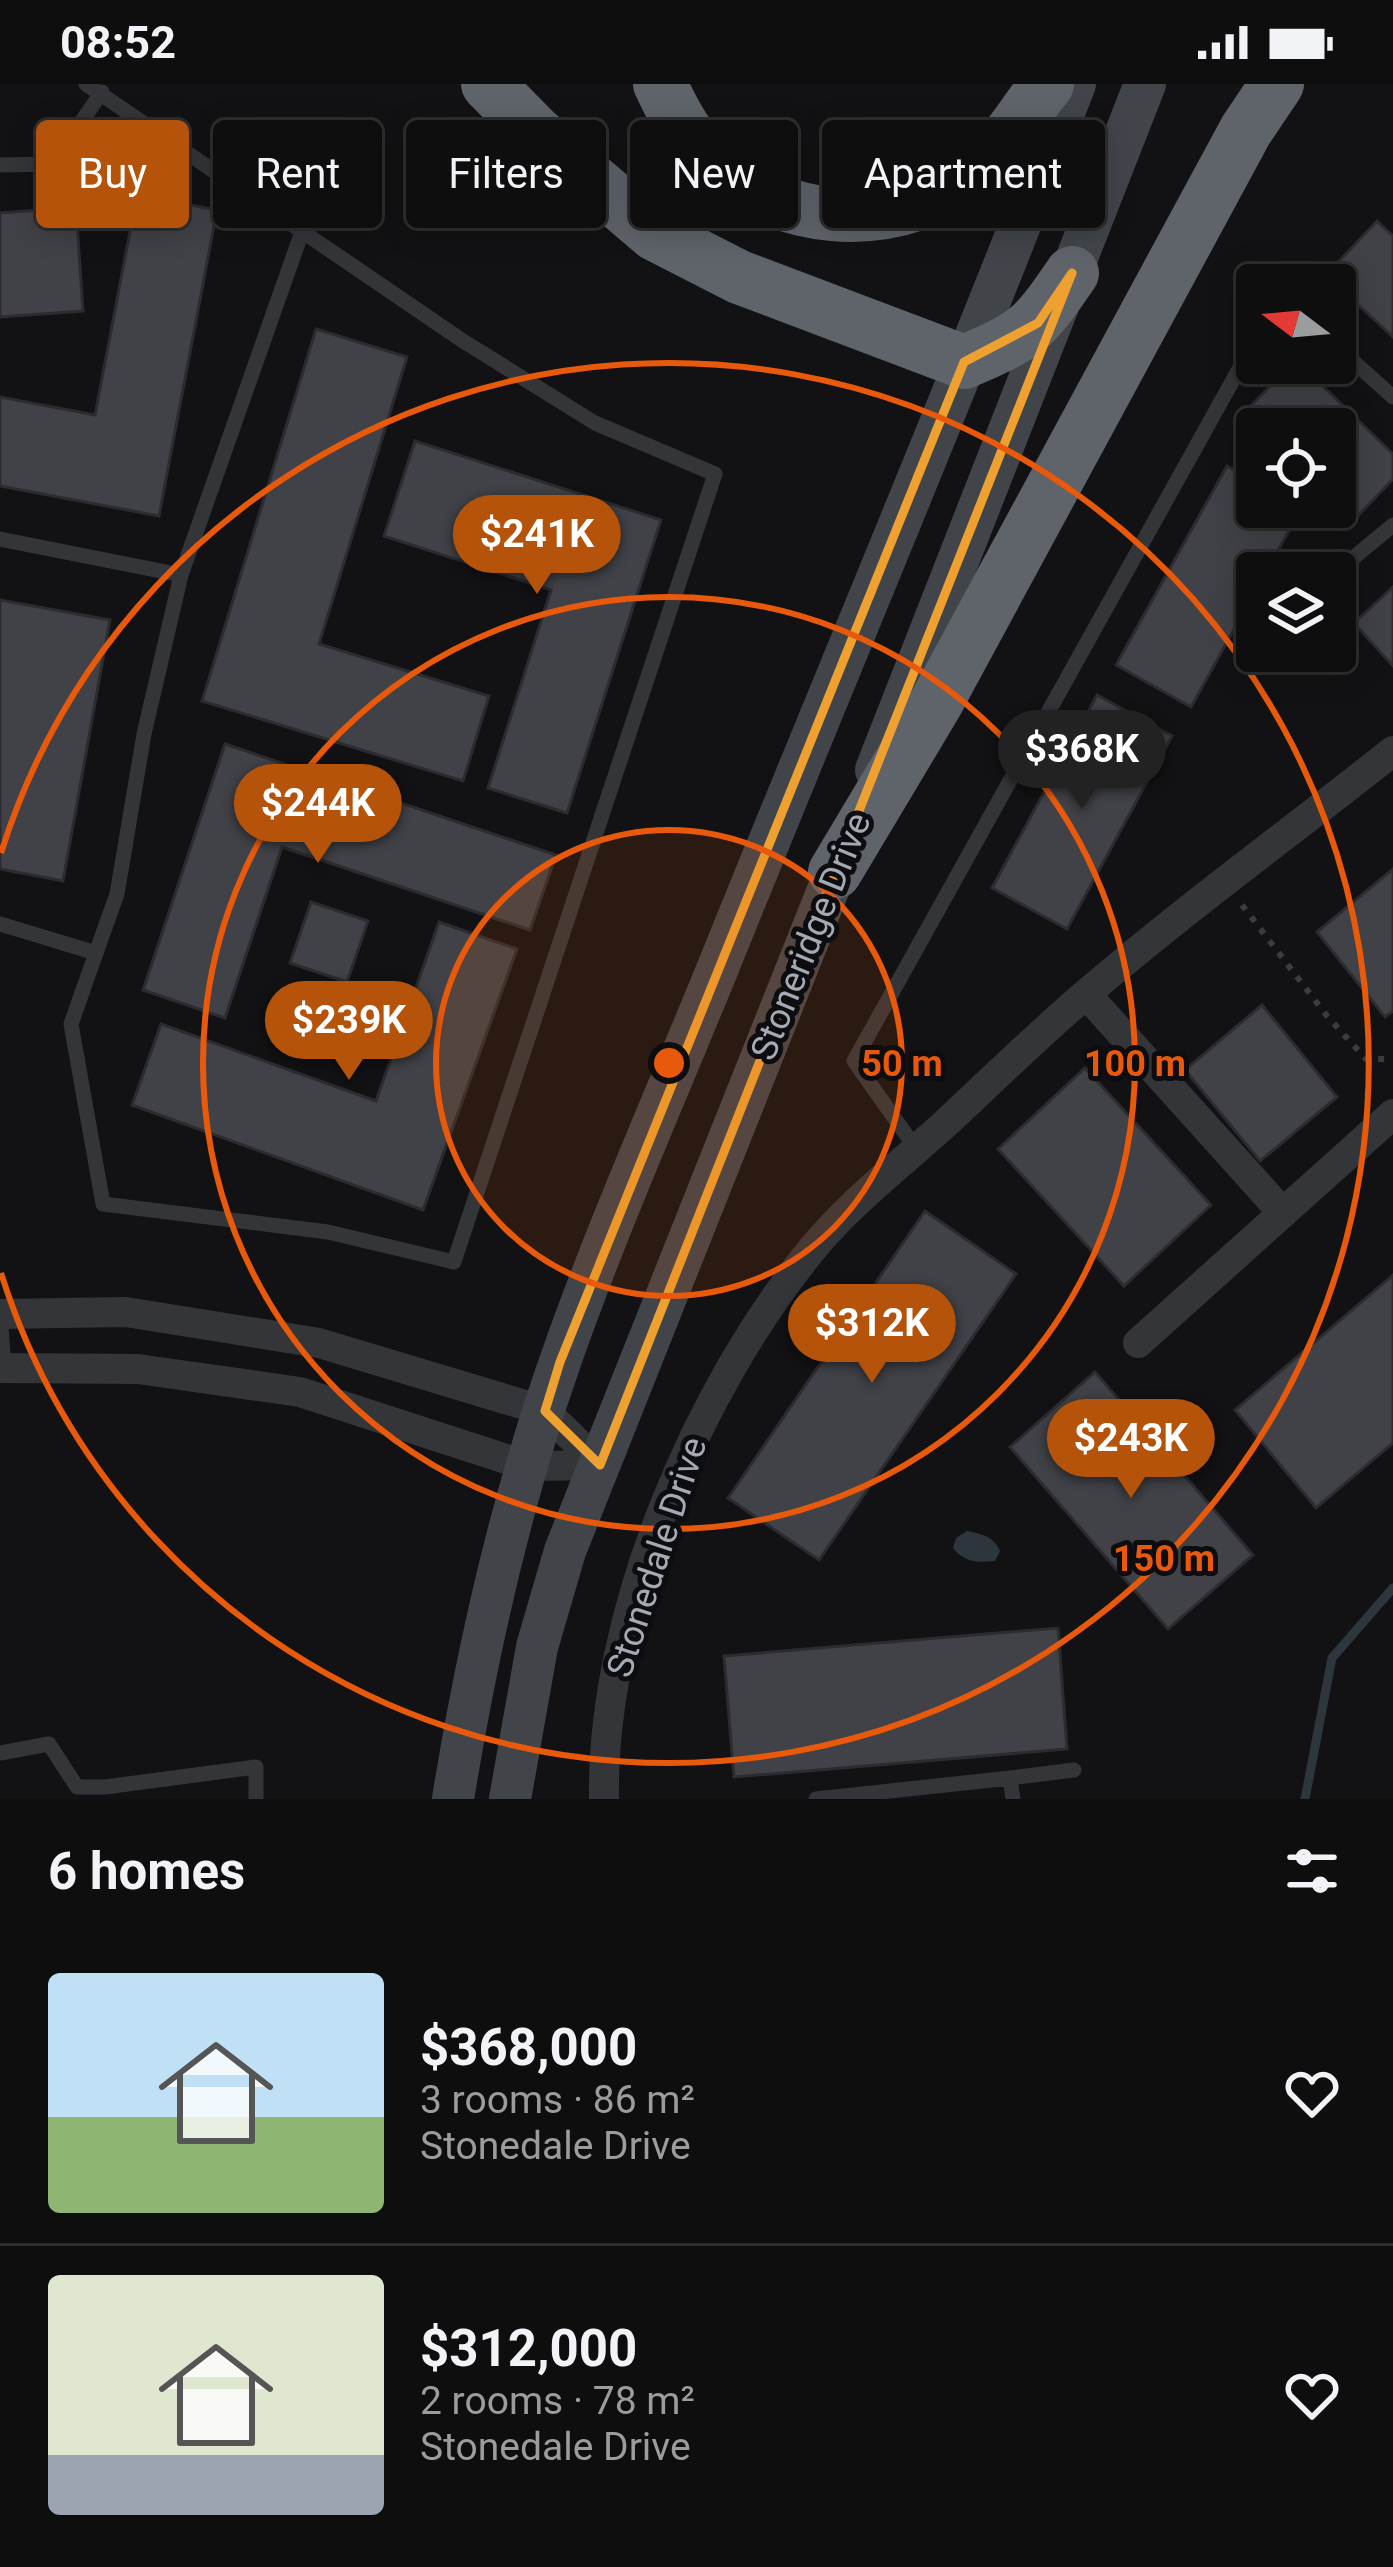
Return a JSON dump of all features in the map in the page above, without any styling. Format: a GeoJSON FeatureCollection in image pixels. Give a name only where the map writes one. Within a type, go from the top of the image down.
{"type":"FeatureCollection","features":[{"type":"Feature","properties":{"kind":"highway"},"geometry":{"type":"LineString","coordinates":[[488,84],[534,131],[655,234],[739,278],[964,362],[1013,341],[1038,323],[1072,273]]}},
{"type":"Feature","properties":{"kind":"highway"},"geometry":{"type":"LineString","coordinates":[[660,84],[688,134],[725,171],[764,196],[805,212],[848,217],[900,211],[948,190],[990,158],[1047,84]]}},
{"type":"Feature","properties":{"kind":"highway"},"geometry":{"type":"LineString","coordinates":[[835,872],[936,703],[1246,130],[1277,84]]}},
{"type":"Feature","properties":{"kind":"main road","name":"Stoneridge Drive"},"geometry":{"type":"LineString","coordinates":[[453,1799],[483,1632],[528,1466],[578,1318],[1013,249],[1075,84]]}},
{"type":"Feature","properties":{"kind":"main road","name":"Stoneridge Drive"},"geometry":{"type":"LineString","coordinates":[[510,1799],[537,1647],[565,1551],[1145,84]]}},
{"type":"Feature","properties":{"kind":"street","name":"Stonedale Drive"},"geometry":{"type":"LineString","coordinates":[[604,1799],[609,1699],[631,1607],[699,1426],[771,1303],[816,1244],[1086,994],[1393,752]]}},
{"type":"Feature","properties":{"kind":"street"},"geometry":{"type":"LineString","coordinates":[[1086,994],[1283,1213]]}},
{"type":"Feature","properties":{"kind":"street"},"geometry":{"type":"LineString","coordinates":[[1138,1342],[1393,1114]]}},
{"type":"Feature","properties":{"kind":"street"},"geometry":{"type":"LineString","coordinates":[[0,1313],[126,1312],[319,1343],[545,1411],[600,1465]]}},
{"type":"Feature","properties":{"kind":"street"},"geometry":{"type":"LineString","coordinates":[[2,1368],[138,1369],[300,1392],[528,1466],[600,1465]]}},
{"type":"Feature","properties":{"kind":"lane"},"geometry":{"type":"LineString","coordinates":[[0,165],[52,164],[94,88],[303,229],[463,341],[595,423],[715,474],[454,1262],[328,1232],[103,1204],[71,1024],[117,894],[144,734],[181,575],[303,229]]}},
{"type":"Feature","properties":{"kind":"lane"},"geometry":{"type":"LineString","coordinates":[[1356,364],[1393,397]]}},
{"type":"Feature","properties":{"kind":"lane"},"geometry":{"type":"LineString","coordinates":[[917,1150],[854,1061],[1236,375]]}},
{"type":"Feature","properties":{"kind":"lane"},"geometry":{"type":"LineString","coordinates":[[1356,556],[1393,525]]}},
{"type":"Feature","properties":{"kind":"lane"},"geometry":{"type":"LineString","coordinates":[[0,539],[181,575]]}},
{"type":"Feature","properties":{"kind":"lane"},"geometry":{"type":"LineString","coordinates":[[0,924],[96,952]]}},
{"type":"Feature","properties":{"kind":"lane"},"geometry":{"type":"LineString","coordinates":[[0,1313],[2,1368]]}},
{"type":"Feature","properties":{"kind":"lane"},"geometry":{"type":"LineString","coordinates":[[0,1753],[49,1744],[76,1787],[256,1768],[256,1799]]}},
{"type":"Feature","properties":{"kind":"lane"},"geometry":{"type":"LineString","coordinates":[[816,1799],[897,1795],[1074,1770]]}},
{"type":"Feature","properties":{"kind":"lane"},"geometry":{"type":"LineString","coordinates":[[1010,1778],[1012,1799]]}},
{"type":"Feature","properties":{"kind":"path"},"geometry":{"type":"LineString","coordinates":[[1225,884],[1366,1059],[1393,1059]]}},
{"type":"Feature","properties":{"kind":"highlighted area"},"geometry":{"type":"Polygon","coordinates":[[[1072,273],[600,1465],[545,1411],[560,1362],[964,362],[1038,323],[1072,273]]]}},
{"type":"Feature","properties":{"kind":"shaded area"},"geometry":{"type":"Polygon","coordinates":[[[967,1531],[994,1542],[1000,1551],[995,1561],[971,1560],[957,1553],[953,1548],[956,1538],[967,1531]]]}},
{"type":"Feature","properties":{"kind":"building"},"geometry":{"type":"Polygon","coordinates":[[[189,205],[213,209],[214,228],[159,516],[0,486],[0,397],[95,415],[131,228],[189,228],[189,205]]]}},
{"type":"Feature","properties":{"kind":"building"},"geometry":{"type":"Polygon","coordinates":[[[36,210],[36,228],[77,228],[83,311],[0,317],[0,213],[36,210]]]}},
{"type":"Feature","properties":{"kind":"building"},"geometry":{"type":"Polygon","coordinates":[[[1377,221],[1393,236],[1393,337],[1356,303],[1356,264],[1336,264],[1377,221]]]}},
{"type":"Feature","properties":{"kind":"building"},"geometry":{"type":"Polygon","coordinates":[[[316,329],[407,357],[319,644],[489,696],[463,781],[202,701],[316,329]]]}},
{"type":"Feature","properties":{"kind":"building"},"geometry":{"type":"Polygon","coordinates":[[[1272,384],[1321,384],[1345,408],[1249,408],[1272,384]]]}},
{"type":"Feature","properties":{"kind":"building"},"geometry":{"type":"Polygon","coordinates":[[[1356,418],[1393,454],[1393,479],[1356,518],[1356,418]]]}},
{"type":"Feature","properties":{"kind":"building"},"geometry":{"type":"Polygon","coordinates":[[[415,441],[661,520],[567,813],[488,788],[551,590],[384,536],[415,441]]]}},
{"type":"Feature","properties":{"kind":"building"},"geometry":{"type":"Polygon","coordinates":[[[1227,466],[1236,471],[1236,528],[1291,528],[1277,552],[1236,552],[1236,626],[1191,707],[1116,665],[1227,466]]]}},
{"type":"Feature","properties":{"kind":"building"},"geometry":{"type":"Polygon","coordinates":[[[1393,587],[1393,666],[1356,625],[1393,587]]]}},
{"type":"Feature","properties":{"kind":"building"},"geometry":{"type":"Polygon","coordinates":[[[0,600],[110,620],[63,881],[0,869],[0,600]]]}},
{"type":"Feature","properties":{"kind":"building"},"geometry":{"type":"Polygon","coordinates":[[[1097,695],[1172,736],[1067,929],[992,888],[1097,695]]]}},
{"type":"Feature","properties":{"kind":"building"},"geometry":{"type":"Polygon","coordinates":[[[225,744],[556,855],[530,930],[282,847],[225,1018],[143,990],[225,744]]]}},
{"type":"Feature","properties":{"kind":"building"},"geometry":{"type":"Polygon","coordinates":[[[1393,869],[1393,1011],[1385,1017],[1317,932],[1393,869]]]}},
{"type":"Feature","properties":{"kind":"building"},"geometry":{"type":"Polygon","coordinates":[[[311,902],[368,921],[347,982],[290,963],[311,902]]]}},
{"type":"Feature","properties":{"kind":"building"},"geometry":{"type":"Polygon","coordinates":[[[439,922],[517,949],[423,1210],[132,1105],[161,1024],[376,1101],[439,922]]]}},
{"type":"Feature","properties":{"kind":"building"},"geometry":{"type":"Polygon","coordinates":[[[1262,1005],[1337,1097],[1260,1161],[1185,1070],[1262,1005]]]}},
{"type":"Feature","properties":{"kind":"building"},"geometry":{"type":"Polygon","coordinates":[[[1085,1068],[1211,1205],[1124,1286],[998,1149],[1085,1068]]]}},
{"type":"Feature","properties":{"kind":"building"},"geometry":{"type":"Polygon","coordinates":[[[925,1211],[1016,1274],[819,1560],[728,1498],[925,1211]]]}},
{"type":"Feature","properties":{"kind":"building"},"geometry":{"type":"Polygon","coordinates":[[[1393,1275],[1393,1443],[1316,1508],[1235,1410],[1393,1275]]]}},
{"type":"Feature","properties":{"kind":"building"},"geometry":{"type":"Polygon","coordinates":[[[1095,1372],[1253,1555],[1168,1629],[1010,1447],[1095,1372]]]}},
{"type":"Feature","properties":{"kind":"building"},"geometry":{"type":"Polygon","coordinates":[[[1058,1628],[1067,1749],[734,1777],[724,1656],[1058,1628]]]}},
{"type":"Feature","properties":{"kind":"waterway"},"geometry":{"type":"LineString","coordinates":[[1305,1799],[1332,1658],[1393,1588]]}}]}
